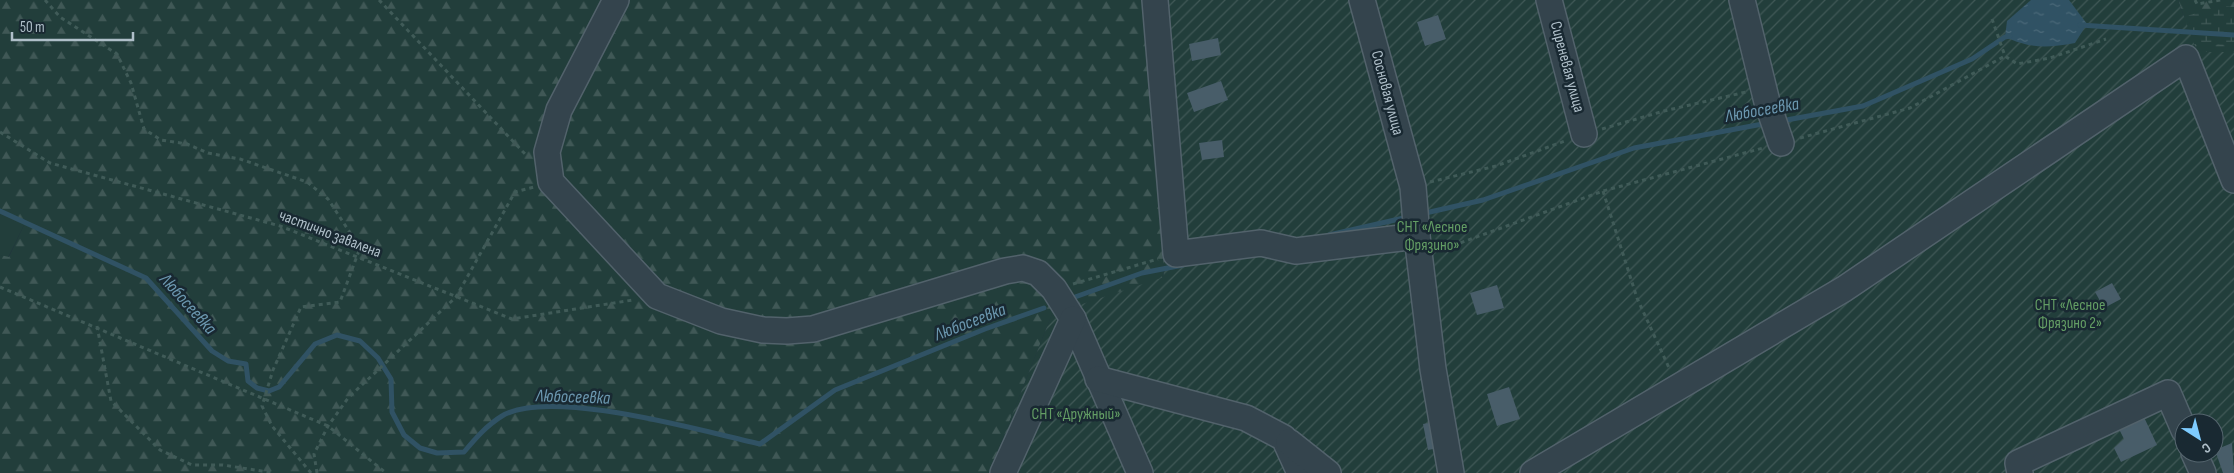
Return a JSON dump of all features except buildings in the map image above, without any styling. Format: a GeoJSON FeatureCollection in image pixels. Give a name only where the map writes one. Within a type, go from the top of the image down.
{"type":"FeatureCollection","features":[{"type":"Feature","properties":{"kind":"street"},"geometry":{"type":"LineString","coordinates":[[616,0],[559,110],[547,152],[551,182],[657,296],[721,321],[763,330],[787,331],[813,329],[1006,271],[1023,268],[1038,273],[1054,289],[1073,319],[1140,473]]}},
{"type":"Feature","properties":{"kind":"street"},"geometry":{"type":"LineString","coordinates":[[1155,0],[1176,254],[1261,242],[1296,251],[1418,247]]}},
{"type":"Feature","properties":{"kind":"street","name":"Сосновая улица"},"geometry":{"type":"LineString","coordinates":[[1362,0],[1413,187],[1418,247],[1433,369],[1451,473]]}},
{"type":"Feature","properties":{"kind":"street","name":"Сиреневая улица"},"geometry":{"type":"LineString","coordinates":[[1549,0],[1584,134]]}},
{"type":"Feature","properties":{"kind":"street"},"geometry":{"type":"LineString","coordinates":[[1742,0],[1767,102],[1781,143]]}},
{"type":"Feature","properties":{"kind":"street"},"geometry":{"type":"LineString","coordinates":[[1533,473],[1844,289],[2186,58],[2234,180]]}},
{"type":"Feature","properties":{"kind":"street"},"geometry":{"type":"LineString","coordinates":[[1003,473],[1073,319]]}},
{"type":"Feature","properties":{"kind":"street"},"geometry":{"type":"LineString","coordinates":[[1098,378],[1246,418],[1284,438],[1328,473]]}},
{"type":"Feature","properties":{"kind":"street"},"geometry":{"type":"LineString","coordinates":[[2020,473],[2018,463],[2168,393],[2177,413]]}},
{"type":"Feature","properties":{"kind":"street"},"geometry":{"type":"LineString","coordinates":[[1284,438],[1300,473]]}},
{"type":"Feature","properties":{"kind":"path"},"geometry":{"type":"LineString","coordinates":[[45,0],[60,17],[116,54],[131,84],[144,129],[161,140],[187,144],[208,153],[240,159],[307,182],[328,198],[346,223],[360,248],[340,302],[301,307],[288,333],[262,406],[272,426],[311,473]]}},
{"type":"Feature","properties":{"kind":"path"},"geometry":{"type":"LineString","coordinates":[[317,473],[314,454],[328,426],[348,398],[456,297],[515,192],[551,182],[379,0]]}},
{"type":"Feature","properties":{"kind":"path"},"geometry":{"type":"LineString","coordinates":[[2195,0],[2197,4],[2221,0]]}},
{"type":"Feature","properties":{"kind":"path"},"geometry":{"type":"LineString","coordinates":[[1992,19],[2005,56],[2017,64],[2050,58],[2106,39]]}},
{"type":"Feature","properties":{"kind":"path"},"geometry":{"type":"LineString","coordinates":[[1418,247],[1603,191],[1910,108],[2005,56]]}},
{"type":"Feature","properties":{"kind":"path","name":"частично завалена"},"geometry":{"type":"LineString","coordinates":[[0,132],[50,163],[280,226],[512,319],[657,296]]}},
{"type":"Feature","properties":{"kind":"path"},"geometry":{"type":"LineString","coordinates":[[1603,191],[1637,298],[1678,387]]}},
{"type":"Feature","properties":{"kind":"path"},"geometry":{"type":"LineString","coordinates":[[1054,289],[1176,254]]}},
{"type":"Feature","properties":{"kind":"path"},"geometry":{"type":"LineString","coordinates":[[0,287],[97,326],[328,426],[386,473]]}},
{"type":"Feature","properties":{"kind":"path"},"geometry":{"type":"LineString","coordinates":[[97,326],[111,401],[160,450],[192,465],[223,465],[274,473]]}},
{"type":"Feature","properties":{"kind":"green space"},"geometry":{"type":"Polygon","coordinates":[[[0,0],[1147,0],[1164,278],[1052,314],[989,473],[0,473],[0,255],[9,257],[25,223],[0,211],[0,0]]]}},
{"type":"Feature","properties":{"kind":"green space","name":"СНТ «Лесное Фрязино»"},"geometry":{"type":"Polygon","coordinates":[[[1147,0],[2178,0],[2197,52],[2234,52],[2234,473],[989,473],[1052,314],[1164,277],[1147,0]]]}},
{"type":"Feature","properties":{"kind":"green space"},"geometry":{"type":"Polygon","coordinates":[[[2178,0],[2234,0],[2234,52],[2197,52],[2178,0]]]}},
{"type":"Feature","properties":{"kind":"green space"},"geometry":{"type":"Polygon","coordinates":[[[2222,6],[2234,7],[2234,45],[2194,44],[2179,18],[2222,6]]]}},
{"type":"Feature","properties":{"kind":"green space"},"geometry":{"type":"Polygon","coordinates":[[[0,211],[25,223],[8,258],[0,255],[0,211]]]}},
{"type":"Feature","properties":{"kind":"water"},"geometry":{"type":"Polygon","coordinates":[[[2031,0],[2069,0],[2087,24],[2075,43],[2040,46],[2023,44],[2005,37],[2007,21],[2031,0]]]}},
{"type":"Feature","properties":{"kind":"waterway","name":"Любосеевка"},"geometry":{"type":"LineString","coordinates":[[2080,25],[2234,35]]}},
{"type":"Feature","properties":{"kind":"waterway","name":"Любосеевка"},"geometry":{"type":"LineString","coordinates":[[1781,121],[1863,106],[1972,59],[2005,37],[2010,36]]}},
{"type":"Feature","properties":{"kind":"waterway","name":"Любосеевка"},"geometry":{"type":"LineString","coordinates":[[1421,214],[1483,200],[1634,148],[1768,123]]}},
{"type":"Feature","properties":{"kind":"waterway","name":"Любосеевка"},"geometry":{"type":"LineString","coordinates":[[0,211],[146,278],[212,351],[228,361],[246,364],[248,381],[257,388],[269,391],[279,387],[315,344],[337,335],[360,341],[378,358],[391,379],[392,412],[404,435],[420,448],[437,453],[464,452],[486,428],[502,416],[525,408],[555,406],[590,409],[667,422],[760,444],[835,390],[985,329],[1044,308]]}},
{"type":"Feature","properties":{"kind":"waterway","name":"Любосеевка"},"geometry":{"type":"LineString","coordinates":[[1329,235],[1408,217]]}},
{"type":"Feature","properties":{"kind":"waterway","name":"Любосеевка"},"geometry":{"type":"LineString","coordinates":[[1075,297],[1142,273],[1183,265]]}},
{"type":"Feature","properties":{"kind":"park label","name":"СНТ «Лесное Фрязино 2»"},"geometry":{"type":"Point","coordinates":[2070,314]}},
{"type":"Feature","properties":{"kind":"park label","name":"СНТ «Дружный»"},"geometry":{"type":"Point","coordinates":[1076,414]}}]}
